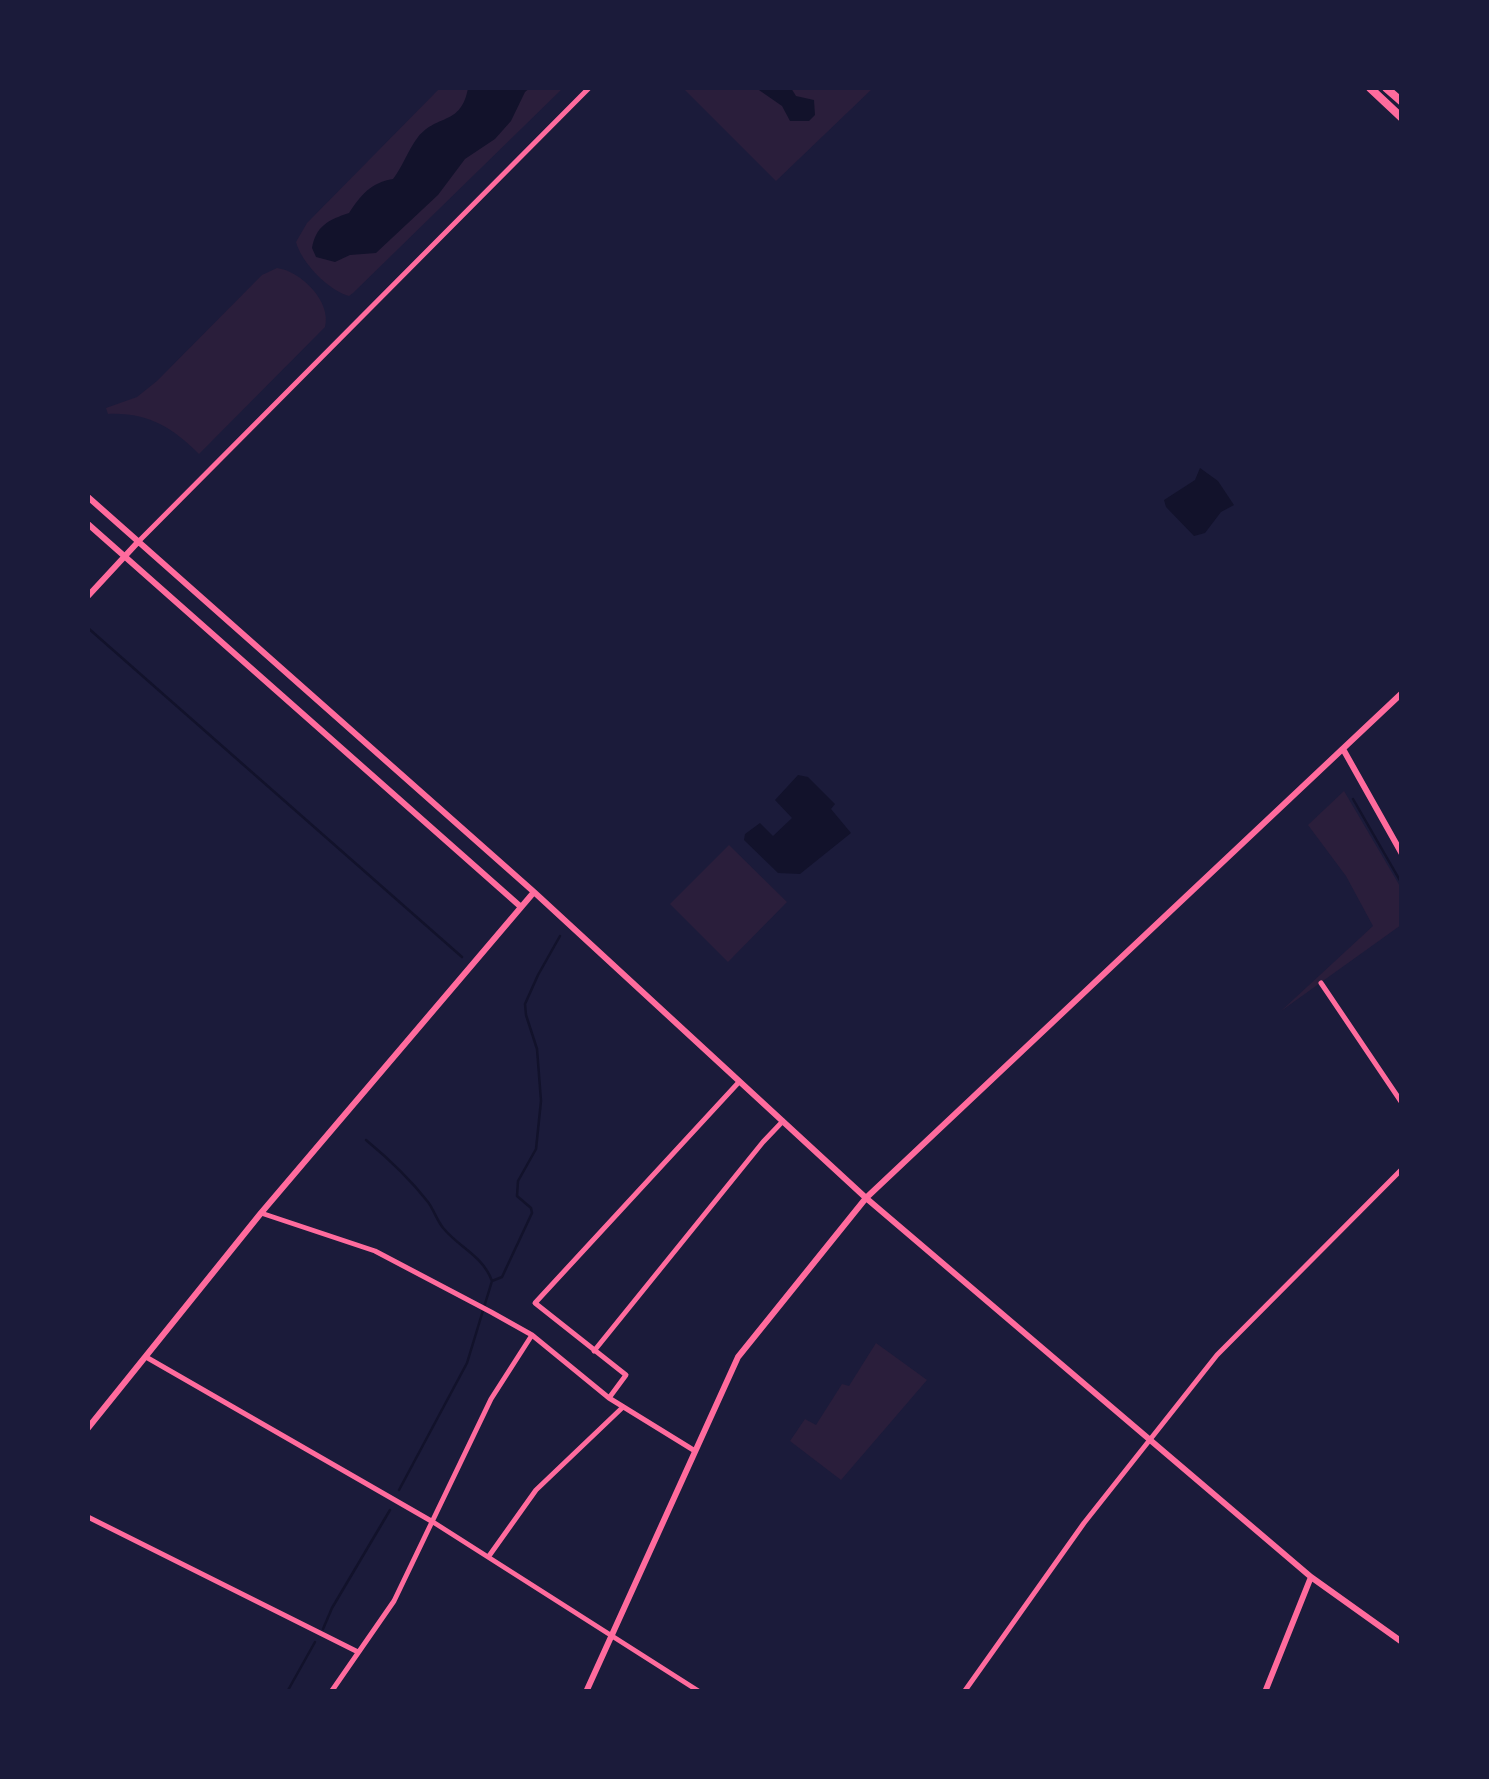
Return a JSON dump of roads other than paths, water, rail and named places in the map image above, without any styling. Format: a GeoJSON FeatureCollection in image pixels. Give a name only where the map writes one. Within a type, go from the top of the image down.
{"type":"FeatureCollection","features":[{"type":"Feature","properties":{"kind":"main road"},"geometry":{"type":"LineString","coordinates":[[1370,88],[1402,118]]}},
{"type":"Feature","properties":{"kind":"main road"},"geometry":{"type":"LineString","coordinates":[[1386,88],[1402,102]]}},
{"type":"Feature","properties":{"kind":"street"},"geometry":{"type":"LineString","coordinates":[[88,596],[589,88]]}},
{"type":"Feature","properties":{"kind":"street"},"geometry":{"type":"LineString","coordinates":[[88,497],[534,892],[866,1198],[1311,1577],[1402,1642]]}},
{"type":"Feature","properties":{"kind":"street"},"geometry":{"type":"LineString","coordinates":[[88,524],[521,907]]}},
{"type":"Feature","properties":{"kind":"street"},"geometry":{"type":"LineString","coordinates":[[586,1692],[738,1356],[866,1198],[1402,693]]}},
{"type":"Feature","properties":{"kind":"street"},"geometry":{"type":"LineString","coordinates":[[1343,749],[1402,854]]}},
{"type":"Feature","properties":{"kind":"street"},"geometry":{"type":"LineString","coordinates":[[88,1428],[261,1213],[534,892]]}},
{"type":"Feature","properties":{"kind":"street"},"geometry":{"type":"LineString","coordinates":[[1320,982],[1402,1103]]}},
{"type":"Feature","properties":{"kind":"street"},"geometry":{"type":"LineString","coordinates":[[608,1398],[626,1374],[535,1303],[739,1082]]}},
{"type":"Feature","properties":{"kind":"street"},"geometry":{"type":"LineString","coordinates":[[594,1351],[762,1142],[784,1120]]}},
{"type":"Feature","properties":{"kind":"street"},"geometry":{"type":"LineString","coordinates":[[964,1692],[1036,1587],[1217,1355],[1402,1168]]}},
{"type":"Feature","properties":{"kind":"street"},"geometry":{"type":"LineString","coordinates":[[261,1213],[376,1252],[490,1312],[532,1336],[608,1398],[695,1451]]}},
{"type":"Feature","properties":{"kind":"street"},"geometry":{"type":"LineString","coordinates":[[331,1692],[394,1602],[491,1400],[532,1336]]}},
{"type":"Feature","properties":{"kind":"street"},"geometry":{"type":"LineString","coordinates":[[146,1357],[433,1522],[700,1692]]}},
{"type":"Feature","properties":{"kind":"street"},"geometry":{"type":"LineString","coordinates":[[489,1556],[536,1490],[623,1408]]}},
{"type":"Feature","properties":{"kind":"street"},"geometry":{"type":"LineString","coordinates":[[88,1517],[358,1652]]}},
{"type":"Feature","properties":{"kind":"street"},"geometry":{"type":"LineString","coordinates":[[1265,1692],[1311,1577]]}},
{"type":"Feature","properties":{"kind":"waterway"},"geometry":{"type":"LineString","coordinates":[[88,628],[462,957]]}},
{"type":"Feature","properties":{"kind":"waterway"},"geometry":{"type":"LineString","coordinates":[[1353,799],[1402,884]]}},
{"type":"Feature","properties":{"kind":"waterway"},"geometry":{"type":"LineString","coordinates":[[399,1490],[467,1363],[492,1281],[502,1277],[532,1213],[517,1196],[518,1181],[536,1149],[541,1101],[537,1049],[525,1004],[560,936]]}},
{"type":"Feature","properties":{"kind":"waterway"},"geometry":{"type":"LineString","coordinates":[[366,1140],[414,1185],[444,1229],[477,1259],[492,1281]]}},
{"type":"Feature","properties":{"kind":"waterway"},"geometry":{"type":"LineString","coordinates":[[323,1629],[390,1510]]}},
{"type":"Feature","properties":{"kind":"waterway"},"geometry":{"type":"LineString","coordinates":[[287,1692],[315,1642]]}}]}
